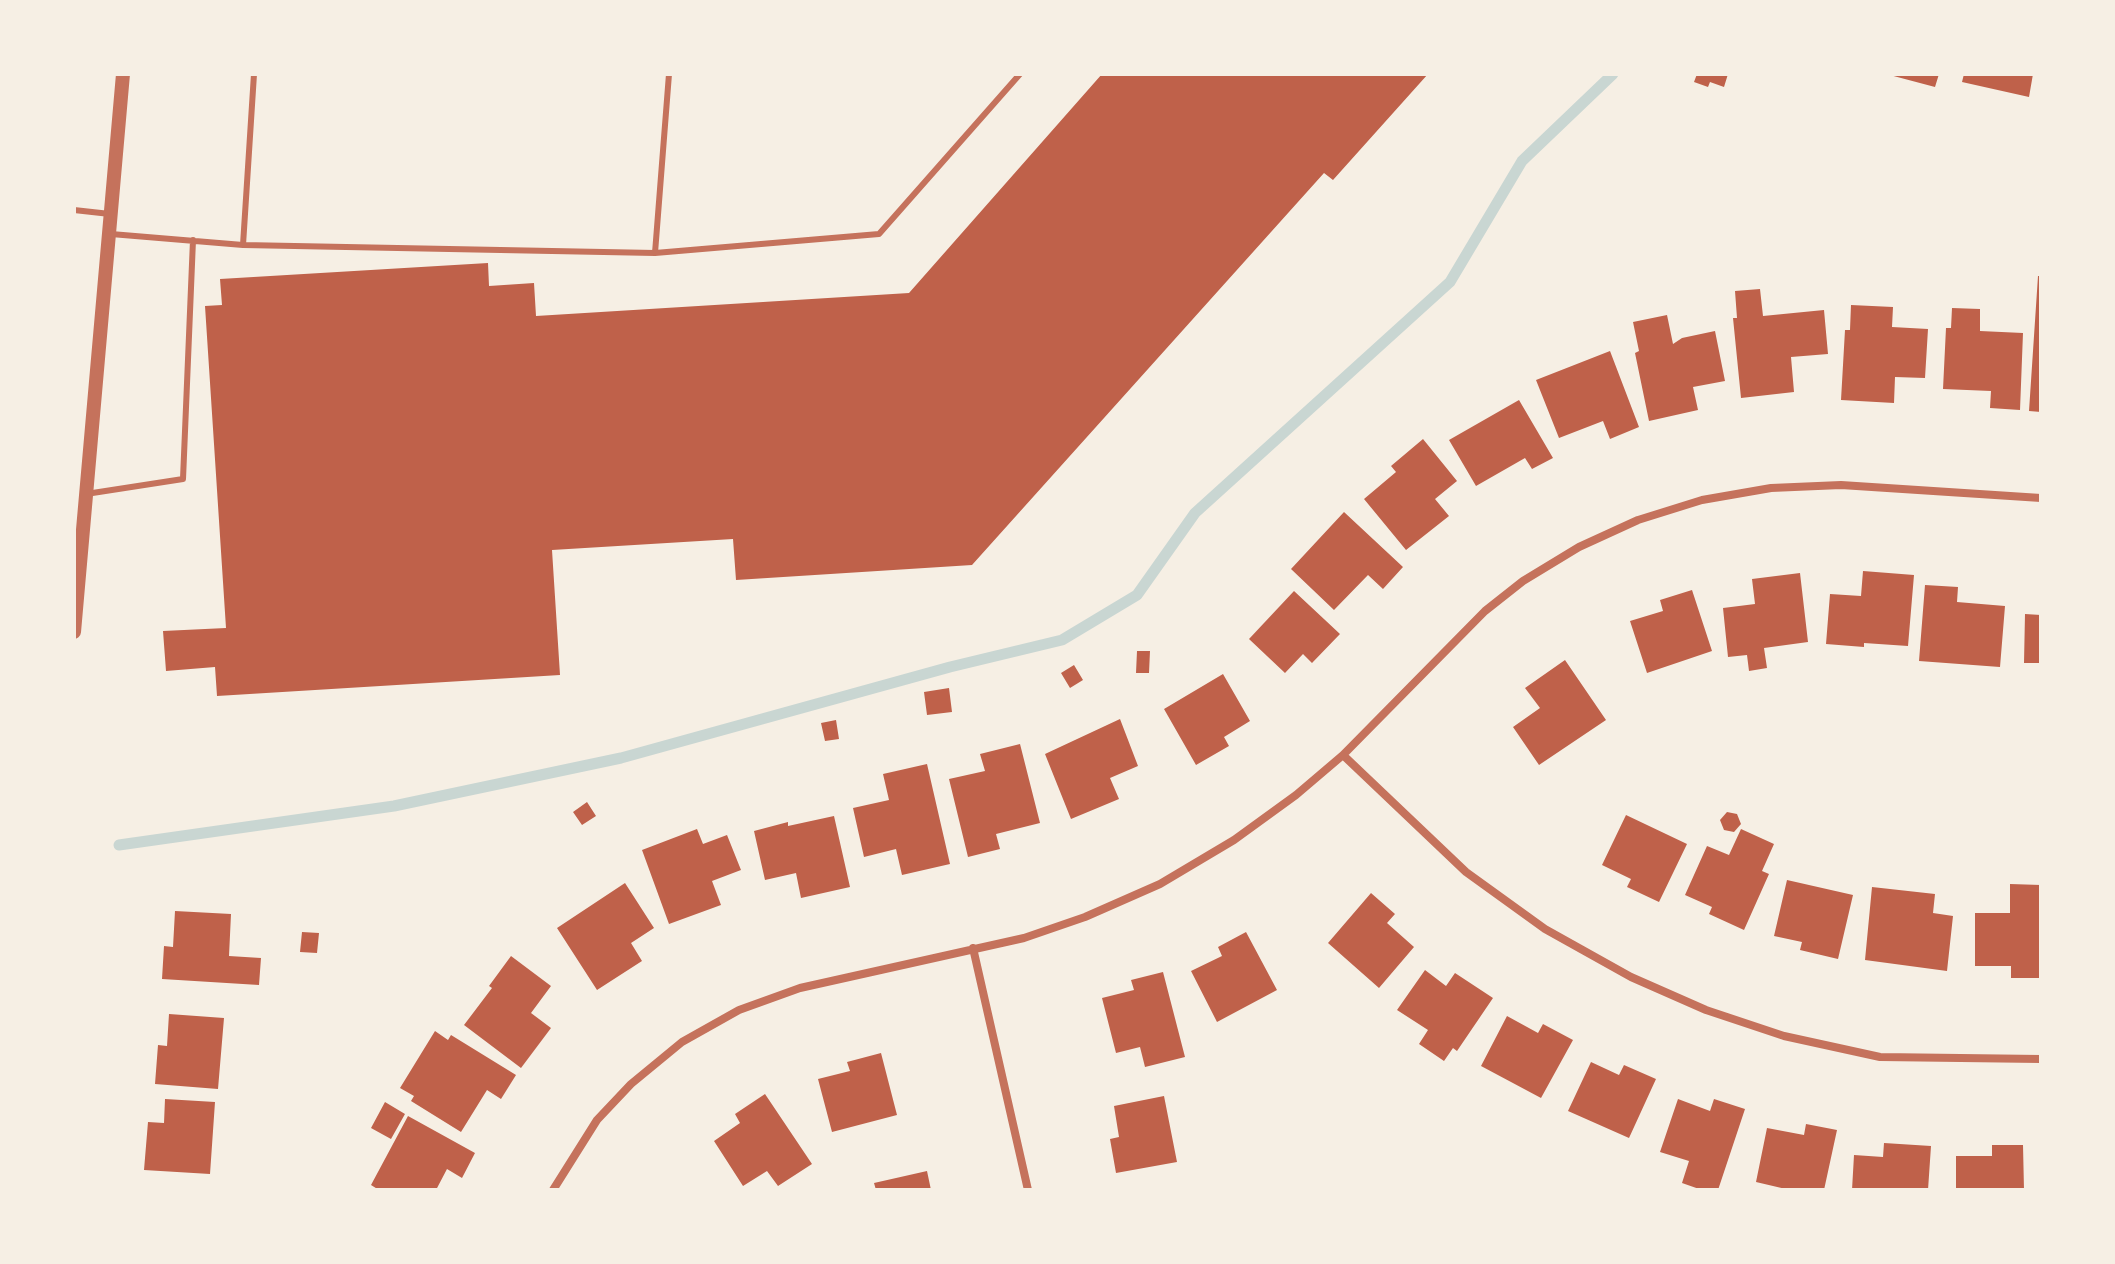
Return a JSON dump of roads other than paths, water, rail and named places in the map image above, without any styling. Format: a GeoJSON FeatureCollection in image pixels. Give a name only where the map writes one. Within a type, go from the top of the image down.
{"type":"FeatureCollection","features":[{"type":"Feature","properties":{"kind":"street"},"geometry":{"type":"LineString","coordinates":[[74,632],[123,74]]}},
{"type":"Feature","properties":{"kind":"street"},"geometry":{"type":"LineString","coordinates":[[553,1190],[597,1120],[631,1084],[682,1042],[739,1010],[800,988],[1024,938],[1073,922],[1160,884],[1234,840],[1296,795],[1343,755],[1495,603],[1523,581],[1579,547],[1638,520],[1702,500],[1771,488],[1841,485],[2041,498]]}},
{"type":"Feature","properties":{"kind":"street"},"geometry":{"type":"LineString","coordinates":[[1343,755],[1466,872],[1545,929],[1631,977],[1693,1005],[1784,1036],[1880,1057],[2041,1059]]}},
{"type":"Feature","properties":{"kind":"street"},"geometry":{"type":"LineString","coordinates":[[973,948],[1028,1190]]}},
{"type":"Feature","properties":{"kind":"lane"},"geometry":{"type":"LineString","coordinates":[[243,245],[254,74]]}},
{"type":"Feature","properties":{"kind":"lane"},"geometry":{"type":"LineString","coordinates":[[655,253],[669,74]]}},
{"type":"Feature","properties":{"kind":"lane"},"geometry":{"type":"LineString","coordinates":[[108,234],[243,245],[655,253],[879,234],[1020,74]]}},
{"type":"Feature","properties":{"kind":"lane"},"geometry":{"type":"LineString","coordinates":[[74,210],[110,214]]}},
{"type":"Feature","properties":{"kind":"lane"},"geometry":{"type":"LineString","coordinates":[[86,494],[183,479],[193,240]]}},
{"type":"Feature","properties":{"kind":"waterway"},"geometry":{"type":"LineString","coordinates":[[119,845],[394,806],[621,758],[950,667],[1062,640],[1137,595],[1195,513],[1450,282],[1522,161],[1613,74]]}}]}
